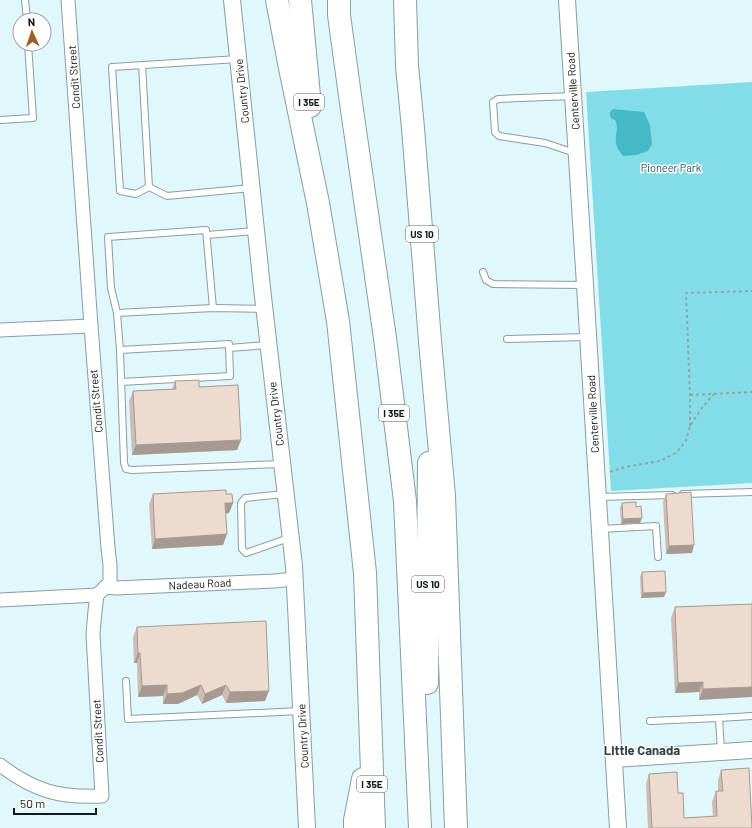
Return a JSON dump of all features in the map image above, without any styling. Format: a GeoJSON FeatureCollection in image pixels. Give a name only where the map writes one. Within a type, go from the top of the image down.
{"type":"FeatureCollection","features":[{"type":"Feature","properties":{"kind":"highway"},"geometry":{"type":"LineString","coordinates":[[278,0],[290,68],[318,203]]}},
{"type":"Feature","properties":{"kind":"highway","name":"I 35E"},"geometry":{"type":"LineString","coordinates":[[300,0],[318,203],[338,321],[365,573],[374,828]]}},
{"type":"Feature","properties":{"kind":"highway","name":"I 35E"},"geometry":{"type":"LineString","coordinates":[[339,0],[339,15],[385,338],[405,501],[420,828]]}},
{"type":"Feature","properties":{"kind":"highway","name":"US 10"},"geometry":{"type":"LineString","coordinates":[[405,0],[407,66],[430,341],[425,828]]}},
{"type":"Feature","properties":{"kind":"highway"},"geometry":{"type":"LineString","coordinates":[[413,128],[421,0]]}},
{"type":"Feature","properties":{"kind":"highway"},"geometry":{"type":"LineString","coordinates":[[430,341],[444,496],[456,828]]}},
{"type":"Feature","properties":{"kind":"highway"},"geometry":{"type":"LineString","coordinates":[[355,828],[355,820],[370,740]]}},
{"type":"Feature","properties":{"kind":"street","name":"Condit Street"},"geometry":{"type":"LineString","coordinates":[[0,765],[14,776],[46,791],[62,795],[81,797],[102,796],[94,634],[95,611],[101,591],[110,583],[110,564],[90,326],[68,0]]}},
{"type":"Feature","properties":{"kind":"street","name":"Country Drive"},"geometry":{"type":"LineString","coordinates":[[232,0],[294,579],[307,828]]}},
{"type":"Feature","properties":{"kind":"street","name":"Centerville Road"},"geometry":{"type":"LineString","coordinates":[[566,0],[577,153],[618,828]]}},
{"type":"Feature","properties":{"kind":"street"},"geometry":{"type":"LineString","coordinates":[[0,330],[90,326]]}},
{"type":"Feature","properties":{"kind":"street","name":"Nadeau Road"},"geometry":{"type":"LineString","coordinates":[[0,600],[101,591],[116,588],[294,579]]}},
{"type":"Feature","properties":{"kind":"street"},"geometry":{"type":"LineString","coordinates":[[614,759],[752,750]]}},
{"type":"Feature","properties":{"kind":"lane"},"geometry":{"type":"LineString","coordinates":[[26,0],[27,12]]}},
{"type":"Feature","properties":{"kind":"lane"},"geometry":{"type":"LineString","coordinates":[[0,120],[33,118],[29,52]]}},
{"type":"Feature","properties":{"kind":"lane"},"geometry":{"type":"LineString","coordinates":[[149,187],[136,194],[120,191],[112,67],[239,59]]}},
{"type":"Feature","properties":{"kind":"lane"},"geometry":{"type":"LineString","coordinates":[[142,65],[149,187]]}},
{"type":"Feature","properties":{"kind":"lane"},"geometry":{"type":"LineString","coordinates":[[573,96],[498,99],[493,102],[495,132],[499,136],[545,142],[577,153]]}},
{"type":"Feature","properties":{"kind":"lane"},"geometry":{"type":"LineString","coordinates":[[149,187],[167,196],[252,188]]}},
{"type":"Feature","properties":{"kind":"lane"},"geometry":{"type":"LineString","coordinates":[[213,308],[206,230],[108,237],[111,288],[117,314],[120,350],[124,462],[126,469],[282,464]]}},
{"type":"Feature","properties":{"kind":"lane"},"geometry":{"type":"LineString","coordinates":[[207,235],[256,231]]}},
{"type":"Feature","properties":{"kind":"lane"},"geometry":{"type":"LineString","coordinates":[[483,272],[486,280],[493,284],[585,286]]}},
{"type":"Feature","properties":{"kind":"lane"},"geometry":{"type":"LineString","coordinates":[[117,314],[213,308],[264,309]]}},
{"type":"Feature","properties":{"kind":"lane"},"geometry":{"type":"LineString","coordinates":[[507,339],[588,337]]}},
{"type":"Feature","properties":{"kind":"lane"},"geometry":{"type":"LineString","coordinates":[[120,350],[229,344],[230,376],[121,382]]}},
{"type":"Feature","properties":{"kind":"lane"},"geometry":{"type":"LineString","coordinates":[[229,348],[268,345]]}},
{"type":"Feature","properties":{"kind":"lane"},"geometry":{"type":"LineString","coordinates":[[598,497],[752,492]]}},
{"type":"Feature","properties":{"kind":"lane"},"geometry":{"type":"LineString","coordinates":[[285,494],[245,498],[241,503],[242,549],[246,553],[290,538]]}},
{"type":"Feature","properties":{"kind":"lane"},"geometry":{"type":"LineString","coordinates":[[600,529],[656,526],[658,557]]}},
{"type":"Feature","properties":{"kind":"lane"},"geometry":{"type":"LineString","coordinates":[[126,681],[128,719],[301,711]]}},
{"type":"Feature","properties":{"kind":"lane"},"geometry":{"type":"LineString","coordinates":[[650,721],[752,716]]}},
{"type":"Feature","properties":{"kind":"lane"},"geometry":{"type":"LineString","coordinates":[[719,718],[721,752]]}},
{"type":"Feature","properties":{"kind":"path"},"geometry":{"type":"LineString","coordinates":[[609,472],[625,467],[660,460],[676,453],[686,441],[690,426],[690,395],[686,293],[752,291]]}},
{"type":"Feature","properties":{"kind":"path"},"geometry":{"type":"LineString","coordinates":[[690,395],[752,392]]}},
{"type":"Feature","properties":{"kind":"path"},"geometry":{"type":"LineString","coordinates":[[690,426],[701,409],[714,394]]}},
{"type":"Feature","properties":{"kind":"green space","name":"Pioneer Park"},"geometry":{"type":"Polygon","coordinates":[[[752,82],[752,483],[611,491],[586,92],[752,82]]]}},
{"type":"Feature","properties":{"kind":"shaded area"},"geometry":{"type":"Polygon","coordinates":[[[613,109],[644,112],[650,125],[652,144],[648,151],[636,155],[623,156],[616,144],[616,123],[610,116],[610,112],[613,109]]]}},
{"type":"Feature","properties":{"kind":"building"},"geometry":{"type":"Polygon","coordinates":[[[199,380],[199,387],[238,385],[241,440],[136,445],[133,391],[176,389],[175,381],[199,380]]]}},
{"type":"Feature","properties":{"kind":"building"},"geometry":{"type":"Polygon","coordinates":[[[226,490],[226,494],[232,494],[233,503],[225,503],[227,534],[155,539],[153,494],[226,490]]]}},
{"type":"Feature","properties":{"kind":"building"},"geometry":{"type":"Polygon","coordinates":[[[691,492],[694,545],[669,546],[666,494],[691,492]]]}},
{"type":"Feature","properties":{"kind":"building"},"geometry":{"type":"Polygon","coordinates":[[[636,502],[636,507],[641,506],[642,518],[623,519],[622,503],[636,502]]]}},
{"type":"Feature","properties":{"kind":"building"},"geometry":{"type":"Polygon","coordinates":[[[665,571],[666,592],[643,593],[642,572],[665,571]]]}},
{"type":"Feature","properties":{"kind":"building"},"geometry":{"type":"Polygon","coordinates":[[[752,604],[752,687],[703,689],[703,682],[678,683],[675,607],[752,604]]]}},
{"type":"Feature","properties":{"kind":"building"},"geometry":{"type":"Polygon","coordinates":[[[266,621],[269,691],[230,692],[226,685],[205,694],[201,685],[182,693],[167,694],[167,685],[142,686],[137,627],[266,621]]]}},
{"type":"Feature","properties":{"kind":"building"},"geometry":{"type":"Polygon","coordinates":[[[749,768],[752,828],[652,828],[649,774],[677,772],[678,793],[683,793],[684,818],[717,816],[716,791],[723,791],[721,770],[749,768]]]}},
{"type":"Feature","properties":{"kind":"district","name":"Little Canada"},"geometry":{"type":"Point","coordinates":[642,750]}}]}
